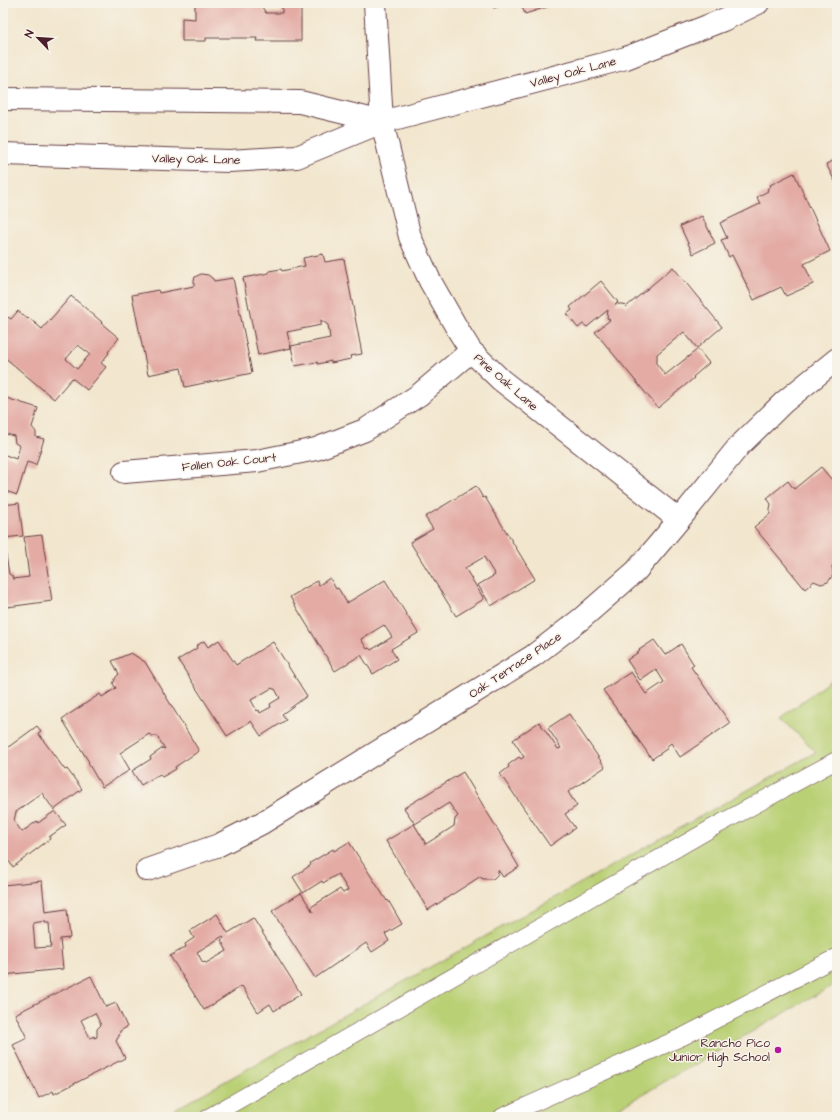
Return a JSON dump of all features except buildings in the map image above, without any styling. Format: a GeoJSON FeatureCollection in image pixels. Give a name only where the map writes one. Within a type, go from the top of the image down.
{"type":"FeatureCollection","features":[{"type":"Feature","properties":{"kind":"street","name":"Pine Oak Lane"},"geometry":{"type":"LineString","coordinates":[[376,3],[382,122],[410,237],[430,281],[471,351],[501,380],[679,520]]}},
{"type":"Feature","properties":{"kind":"street","name":"Valley Oak Lane"},"geometry":{"type":"LineString","coordinates":[[3,154],[229,160],[297,157],[382,122],[626,58],[723,20],[758,3]]}},
{"type":"Feature","properties":{"kind":"street","name":"Valley Oak Lane"},"geometry":{"type":"LineString","coordinates":[[3,99],[300,102],[382,122]]}},
{"type":"Feature","properties":{"kind":"street","name":"Fallen Oak Court"},"geometry":{"type":"LineString","coordinates":[[124,472],[257,461],[316,449],[365,430],[419,395],[471,351]]}},
{"type":"Feature","properties":{"kind":"street","name":"Oak Terrace Place"},"geometry":{"type":"LineString","coordinates":[[147,870],[219,845],[262,823],[532,656],[581,619],[636,571],[739,446],[784,402],[837,359]]}},
{"type":"Feature","properties":{"kind":"lane"},"geometry":{"type":"LineString","coordinates":[[209,1117],[712,828],[837,760]]}},
{"type":"Feature","properties":{"kind":"lane"},"geometry":{"type":"LineString","coordinates":[[502,1117],[684,1036],[837,957]]}},
{"type":"Feature","properties":{"kind":"green space"},"geometry":{"type":"Polygon","coordinates":[[[837,675],[837,983],[603,1117],[161,1117],[816,752],[781,718],[837,675]]]}},
{"type":"Feature","properties":{"kind":"place","name":"Rancho Pico Junior High School"},"geometry":{"type":"Point","coordinates":[778,1050]}}]}
